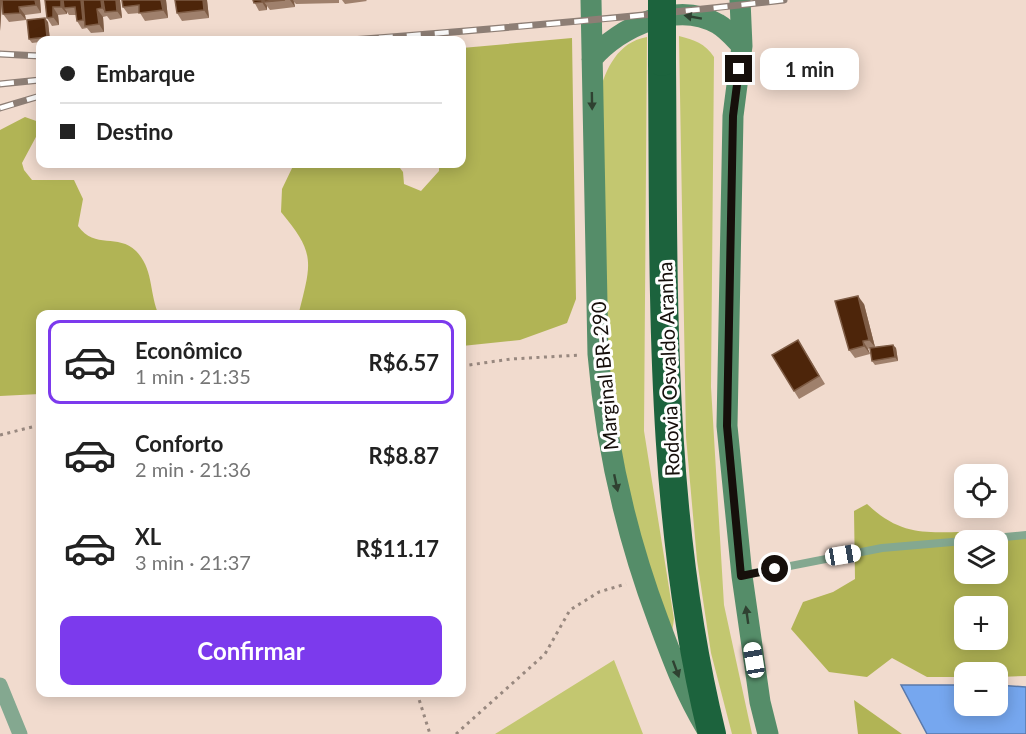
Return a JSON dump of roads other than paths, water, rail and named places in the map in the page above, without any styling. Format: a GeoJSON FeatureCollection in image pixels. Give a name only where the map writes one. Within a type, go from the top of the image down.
{"type":"FeatureCollection","features":[{"type":"Feature","properties":{"kind":"highway","name":"Rodovia Osvaldo Aranha"},"geometry":{"type":"LineString","coordinates":[[662,0],[665,383],[673,504],[683,593],[711,734]]}},
{"type":"Feature","properties":{"kind":"main road","name":"Marginal BR-290"},"geometry":{"type":"LineString","coordinates":[[591,0],[598,354],[611,458],[624,521],[642,579],[684,692],[711,734]]}},
{"type":"Feature","properties":{"kind":"main road"},"geometry":{"type":"LineString","coordinates":[[740,0],[742,46],[733,116],[727,426],[741,576],[760,702],[768,734]]}},
{"type":"Feature","properties":{"kind":"main road"},"geometry":{"type":"LineString","coordinates":[[592,58],[617,33],[644,20],[669,16],[689,15],[717,23],[742,46]]}},
{"type":"Feature","properties":{"kind":"street"},"geometry":{"type":"LineString","coordinates":[[0,685],[20,734]]}},
{"type":"Feature","properties":{"kind":"lane"},"geometry":{"type":"LineString","coordinates":[[1008,537],[1026,535]]}},
{"type":"Feature","properties":{"kind":"lane"},"geometry":{"type":"LineString","coordinates":[[741,576],[882,548],[954,542]]}},
{"type":"Feature","properties":{"kind":"water"},"geometry":{"type":"Polygon","coordinates":[[[901,685],[954,685],[954,716],[1008,716],[1008,686],[1026,687],[1026,734],[927,734],[901,685]]]}},
{"type":"Feature","properties":{"kind":"railway"},"geometry":{"type":"LineString","coordinates":[[399,36],[676,12],[784,0]]}},
{"type":"Feature","properties":{"kind":"railway"},"geometry":{"type":"LineString","coordinates":[[0,54],[36,56]]}},
{"type":"Feature","properties":{"kind":"railway"},"geometry":{"type":"LineString","coordinates":[[0,84],[36,80]]}},
{"type":"Feature","properties":{"kind":"railway"},"geometry":{"type":"LineString","coordinates":[[0,108],[36,97]]}}]}
